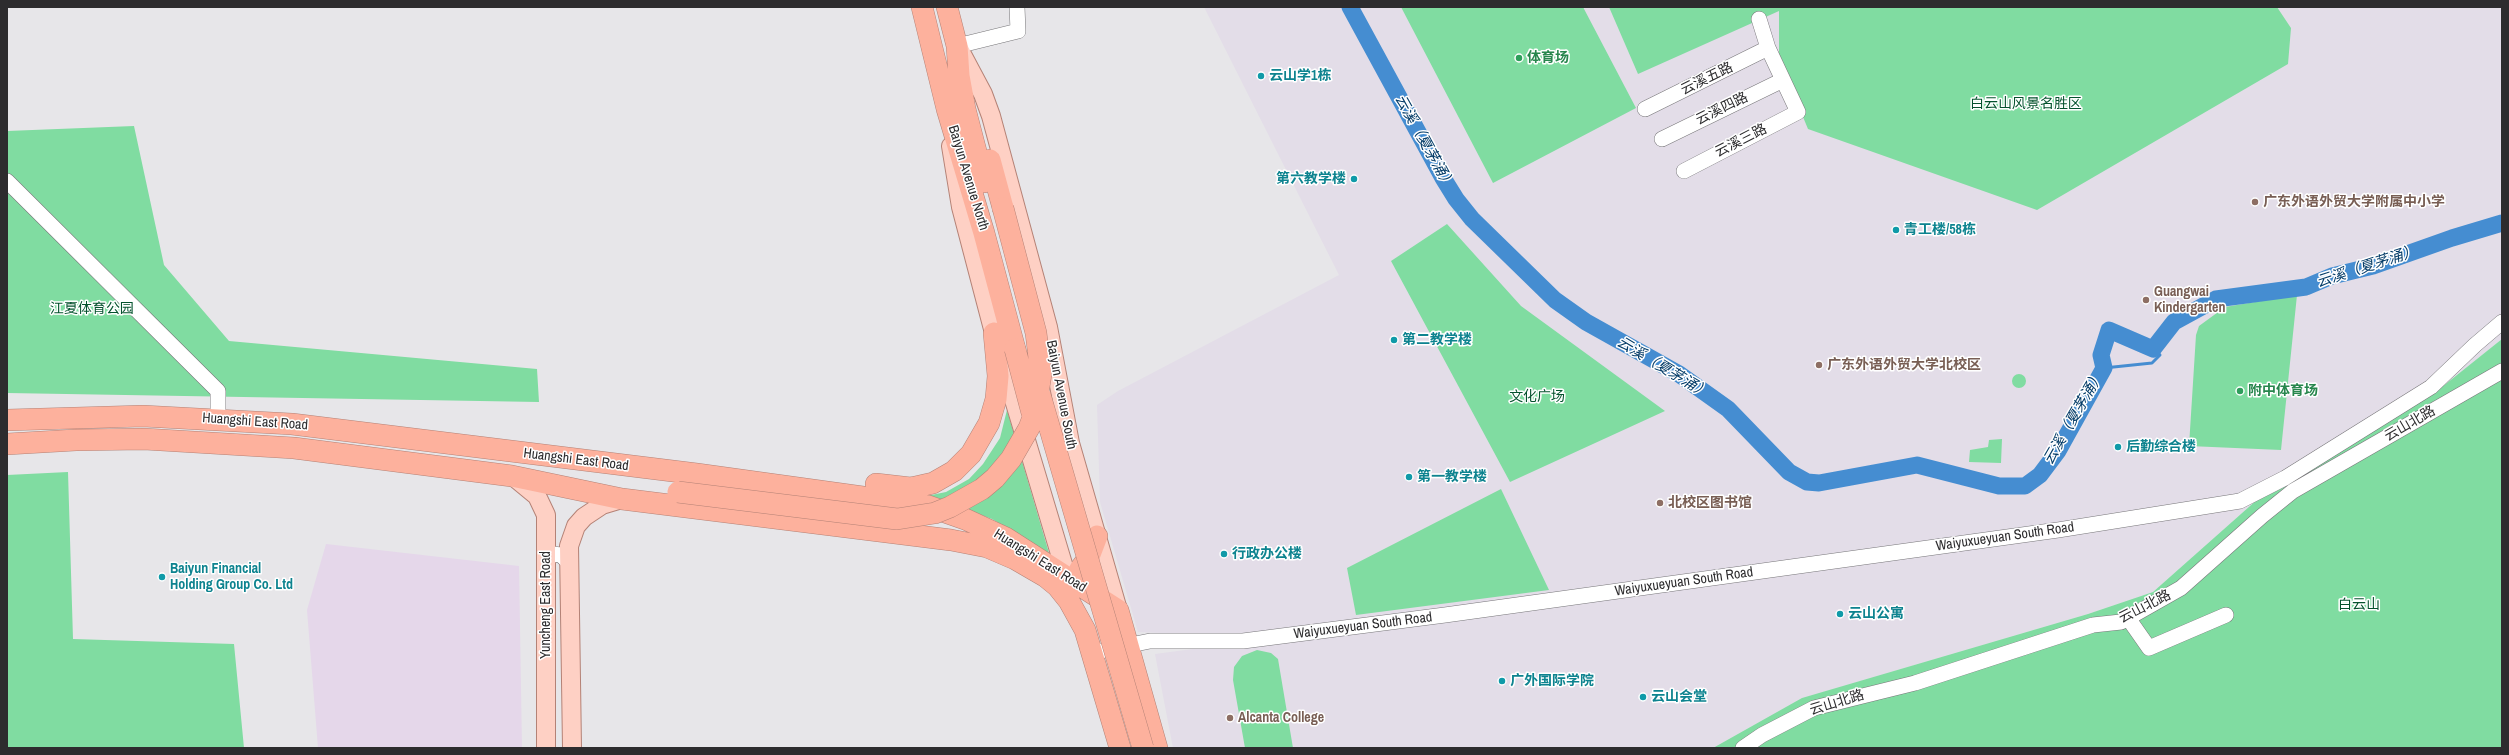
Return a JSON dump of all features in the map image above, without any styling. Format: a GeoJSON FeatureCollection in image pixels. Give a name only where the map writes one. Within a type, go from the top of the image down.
{"type":"FeatureCollection","features":[{"type":"Feature","properties":{"kind":"highway","name":"Baiyun Avenue North"},"geometry":{"type":"LineString","coordinates":[[922,7],[947,109],[984,233],[1021,348]]}},
{"type":"Feature","properties":{"kind":"highway","name":"Baiyun Avenue North"},"geometry":{"type":"LineString","coordinates":[[947,7],[957,46],[959,76],[965,109],[1021,348]]}},
{"type":"Feature","properties":{"kind":"highway"},"geometry":{"type":"LineString","coordinates":[[512,476],[576,480],[897,519],[935,513],[950,508],[982,489],[995,478],[1011,459],[1029,428],[1035,412],[1041,374],[1040,353],[975,101],[957,46]]}},
{"type":"Feature","properties":{"kind":"highway"},"geometry":{"type":"LineString","coordinates":[[697,474],[782,475],[904,487],[933,483],[944,477],[963,462],[978,444],[989,423],[998,387],[994,333]]}},
{"type":"Feature","properties":{"kind":"highway","name":"Baiyun Avenue South"},"geometry":{"type":"LineString","coordinates":[[1021,348],[1132,748]]}},
{"type":"Feature","properties":{"kind":"highway","name":"Baiyun Avenue South"},"geometry":{"type":"LineString","coordinates":[[1021,348],[1060,469],[1143,748]]}},
{"type":"Feature","properties":{"kind":"highway","name":"Huangshi East Road"},"geometry":{"type":"LineString","coordinates":[[7,420],[121,416],[218,419],[320,428],[697,474],[928,506],[965,518],[1024,548],[1118,610]]}},
{"type":"Feature","properties":{"kind":"highway","name":"Huangshi East Road"},"geometry":{"type":"LineString","coordinates":[[7,444],[109,439],[219,442],[294,448],[512,476],[622,499],[875,532],[951,540],[982,546],[1002,552],[1046,577],[1057,586],[1069,601],[1085,630]]}},
{"type":"Feature","properties":{"kind":"highway"},"geometry":{"type":"LineString","coordinates":[[875,532],[888,527],[894,517],[892,509],[883,499]]}},
{"type":"Feature","properties":{"kind":"highway"},"geometry":{"type":"LineString","coordinates":[[1046,577],[1067,576],[1082,566],[1092,551],[1097,536]]}},
{"type":"Feature","properties":{"kind":"highway","name":"Baiyun Avenue South"},"geometry":{"type":"LineString","coordinates":[[1118,610],[1157,748]]}},
{"type":"Feature","properties":{"kind":"highway"},"geometry":{"type":"LineString","coordinates":[[1085,630],[1120,748]]}},
{"type":"Feature","properties":{"kind":"main road","name":"Baiyun Avenue South"},"geometry":{"type":"LineString","coordinates":[[957,46],[984,94],[991,116],[1048,327],[1070,443],[1118,610]]}},
{"type":"Feature","properties":{"kind":"main road"},"geometry":{"type":"LineString","coordinates":[[947,109],[953,163],[961,207],[994,333],[1059,553],[1085,630]]}},
{"type":"Feature","properties":{"kind":"main road","name":"Yuncheng East Road"},"geometry":{"type":"LineString","coordinates":[[512,476],[532,490],[543,505],[546,515],[546,748]]}},
{"type":"Feature","properties":{"kind":"main road","name":"Yuncheng East Road"},"geometry":{"type":"LineString","coordinates":[[572,748],[568,562],[572,536],[584,517],[602,505],[622,499]]}},
{"type":"Feature","properties":{"kind":"main road"},"geometry":{"type":"LineString","coordinates":[[1059,553],[1072,556],[1082,554],[1097,536]]}},
{"type":"Feature","properties":{"kind":"street"},"geometry":{"type":"LineString","coordinates":[[957,46],[1018,31],[1017,7]]}},
{"type":"Feature","properties":{"kind":"street"},"geometry":{"type":"LineString","coordinates":[[1759,19],[1768,48],[1782,80]]}},
{"type":"Feature","properties":{"kind":"street","name":"云溪五路"},"geometry":{"type":"LineString","coordinates":[[1645,109],[1768,48]]}},
{"type":"Feature","properties":{"kind":"street","name":"云溪三路"},"geometry":{"type":"LineString","coordinates":[[1684,171],[1798,112],[1782,80]]}},
{"type":"Feature","properties":{"kind":"street","name":"云溪四路"},"geometry":{"type":"LineString","coordinates":[[1662,139],[1782,80]]}},
{"type":"Feature","properties":{"kind":"street"},"geometry":{"type":"LineString","coordinates":[[7,181],[218,391],[218,419]]}},
{"type":"Feature","properties":{"kind":"street","name":"Waiyuxueyuan South Road"},"geometry":{"type":"LineString","coordinates":[[1091,653],[1127,644],[1150,641],[1217,642],[1265,639],[1898,552],[2240,501],[2285,478],[2431,388],[2475,345],[2502,322]]}},
{"type":"Feature","properties":{"kind":"street","name":"云山北路"},"geometry":{"type":"LineString","coordinates":[[1743,748],[1762,735],[1814,708],[1915,683],[2092,625],[2121,622],[2181,588],[2245,530],[2293,492],[2502,371]]}},
{"type":"Feature","properties":{"kind":"street"},"geometry":{"type":"LineString","coordinates":[[2285,478],[2293,492]]}},
{"type":"Feature","properties":{"kind":"street"},"geometry":{"type":"LineString","coordinates":[[545,564],[552,554],[561,554],[568,562]]}},
{"type":"Feature","properties":{"kind":"street"},"geometry":{"type":"LineString","coordinates":[[2128,618],[2149,648],[2226,615]]}},
{"type":"Feature","properties":{"kind":"shaded area","name":"广东外语外贸大学北校区"},"geometry":{"type":"Polygon","coordinates":[[[1204,7],[1779,7],[2291,28],[2277,7],[2502,7],[2502,339],[2437,391],[2259,498],[2153,592],[2088,614],[1803,698],[1713,748],[1173,748],[1155,654],[1276,638],[1138,632],[1100,502],[1097,405],[1118,391],[1339,275],[1204,7]]]}},
{"type":"Feature","properties":{"kind":"shaded area"},"geometry":{"type":"Polygon","coordinates":[[[326,544],[519,566],[522,748],[318,748],[307,610],[326,544]]]}},
{"type":"Feature","properties":{"kind":"green space","name":"体育场"},"geometry":{"type":"Polygon","coordinates":[[[1401,7],[1583,7],[1636,108],[1493,183],[1401,7]]]}},
{"type":"Feature","properties":{"kind":"green space","name":"白云山风景名胜区"},"geometry":{"type":"Polygon","coordinates":[[[1609,7],[2277,7],[2291,28],[2288,64],[2037,210],[1808,129],[1779,59],[1779,11],[1638,74],[1609,7]]]}},
{"type":"Feature","properties":{"kind":"green space","name":"江夏体育公园"},"geometry":{"type":"Polygon","coordinates":[[[134,126],[164,265],[229,341],[537,369],[539,402],[7,393],[7,131],[134,126]]]}},
{"type":"Feature","properties":{"kind":"green space","name":"文化广场"},"geometry":{"type":"Polygon","coordinates":[[[1447,224],[1521,306],[1665,411],[1510,482],[1391,261],[1447,224]]]}},
{"type":"Feature","properties":{"kind":"green space","name":"附中体育场"},"geometry":{"type":"Polygon","coordinates":[[[2297,295],[2281,450],[2189,446],[2196,335],[2199,326],[2225,307],[2297,295]]]}},
{"type":"Feature","properties":{"kind":"green space","name":"白云山"},"geometry":{"type":"Polygon","coordinates":[[[2502,339],[2502,748],[1713,748],[1802,698],[2088,614],[2153,592],[2259,498],[2437,391],[2502,339]]]}},
{"type":"Feature","properties":{"kind":"green space"},"geometry":{"type":"Polygon","coordinates":[[[2016,374],[2022,374],[2026,378],[2026,384],[2022,388],[2016,388],[2012,384],[2012,378],[2016,374]]]}},
{"type":"Feature","properties":{"kind":"green space"},"geometry":{"type":"Polygon","coordinates":[[[1007,410],[1049,553],[992,519],[965,509],[912,499],[946,492],[969,479],[983,464],[1000,438],[1007,410]]]}},
{"type":"Feature","properties":{"kind":"green space"},"geometry":{"type":"Polygon","coordinates":[[[2002,439],[2001,463],[1969,462],[1970,450],[1988,447],[1989,440],[2002,439]]]}},
{"type":"Feature","properties":{"kind":"green space"},"geometry":{"type":"Polygon","coordinates":[[[68,472],[73,639],[234,644],[244,748],[7,748],[7,475],[68,472]]]}},
{"type":"Feature","properties":{"kind":"green space"},"geometry":{"type":"Polygon","coordinates":[[[1501,489],[1549,590],[1356,615],[1347,568],[1501,489]]]}},
{"type":"Feature","properties":{"kind":"green space"},"geometry":{"type":"Polygon","coordinates":[[[1257,650],[1271,653],[1278,659],[1293,748],[1245,748],[1233,680],[1234,667],[1242,656],[1257,650]]]}},
{"type":"Feature","properties":{"kind":"waterway","name":"云溪（夏茅涌）"},"geometry":{"type":"LineString","coordinates":[[1350,7],[1443,178],[1456,199],[1472,219],[1555,300],[1586,322],[1679,374],[1728,409],[1789,472],[1807,482],[1819,483],[1917,465],[1999,486],[2025,486],[2040,475],[2058,451],[2104,368],[2101,355],[2109,330],[2153,349],[2174,322],[2216,299],[2306,287],[2332,276],[2373,266],[2452,238],[2502,223]]}},
{"type":"Feature","properties":{"kind":"waterway"},"geometry":{"type":"LineString","coordinates":[[2104,368],[2152,363],[2160,355],[2153,349]]}},
{"type":"Feature","properties":{"kind":"place","name":"体育场"},"geometry":{"type":"Point","coordinates":[1519,58]}},
{"type":"Feature","properties":{"kind":"place","name":"云山学1栋"},"geometry":{"type":"Point","coordinates":[1261,76]}},
{"type":"Feature","properties":{"kind":"place","name":"第六教学楼"},"geometry":{"type":"Point","coordinates":[1354,179]}},
{"type":"Feature","properties":{"kind":"place","name":"广东外语外贸大学附属中小学"},"geometry":{"type":"Point","coordinates":[2255,202]}},
{"type":"Feature","properties":{"kind":"place","name":"青工楼/58栋"},"geometry":{"type":"Point","coordinates":[1896,230]}},
{"type":"Feature","properties":{"kind":"place","name":"Guangwai Kindergarten"},"geometry":{"type":"Point","coordinates":[2146,300]}},
{"type":"Feature","properties":{"kind":"place","name":"第二教学楼"},"geometry":{"type":"Point","coordinates":[1394,340]}},
{"type":"Feature","properties":{"kind":"place","name":"广东外语外贸大学北校区"},"geometry":{"type":"Point","coordinates":[1819,365]}},
{"type":"Feature","properties":{"kind":"place","name":"附中体育场"},"geometry":{"type":"Point","coordinates":[2240,391]}},
{"type":"Feature","properties":{"kind":"place","name":"后勤综合楼"},"geometry":{"type":"Point","coordinates":[2118,447]}},
{"type":"Feature","properties":{"kind":"place","name":"第一教学楼"},"geometry":{"type":"Point","coordinates":[1409,477]}},
{"type":"Feature","properties":{"kind":"place","name":"北校区图书馆"},"geometry":{"type":"Point","coordinates":[1660,503]}},
{"type":"Feature","properties":{"kind":"place","name":"行政办公楼"},"geometry":{"type":"Point","coordinates":[1224,554]}},
{"type":"Feature","properties":{"kind":"place","name":"Baiyun Financial Holding Group Co. Ltd"},"geometry":{"type":"Point","coordinates":[162,577]}},
{"type":"Feature","properties":{"kind":"place","name":"云山公寓"},"geometry":{"type":"Point","coordinates":[1840,614]}},
{"type":"Feature","properties":{"kind":"place","name":"广外国际学院"},"geometry":{"type":"Point","coordinates":[1502,681]}},
{"type":"Feature","properties":{"kind":"place","name":"云山会堂"},"geometry":{"type":"Point","coordinates":[1643,697]}},
{"type":"Feature","properties":{"kind":"place","name":"Alcanta College"},"geometry":{"type":"Point","coordinates":[1230,718]}}]}
